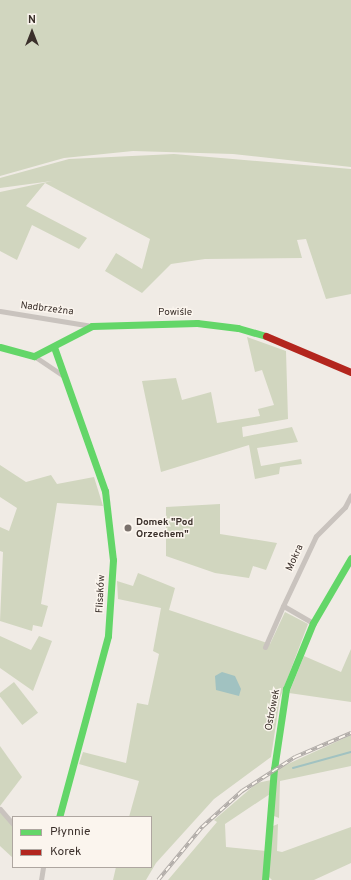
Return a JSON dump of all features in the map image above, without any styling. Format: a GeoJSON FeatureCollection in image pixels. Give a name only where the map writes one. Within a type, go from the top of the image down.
{"type":"FeatureCollection","features":[{"type":"Feature","properties":{"kind":"street","name":"Nadbrzeżna"},"geometry":{"type":"LineString","coordinates":[[0,310],[92,326]]}},
{"type":"Feature","properties":{"kind":"street","name":"Powiśle"},"geometry":{"type":"LineString","coordinates":[[34,356],[54,348],[92,326],[217,324],[288,344],[351,372]]}},
{"type":"Feature","properties":{"kind":"street"},"geometry":{"type":"LineString","coordinates":[[0,347],[34,356],[62,375]]}},
{"type":"Feature","properties":{"kind":"street","name":"Flisaków"},"geometry":{"type":"LineString","coordinates":[[54,348],[62,375],[77,406],[105,491],[113,560],[108,636],[59,816]]}},
{"type":"Feature","properties":{"kind":"street","name":"Mokra"},"geometry":{"type":"LineString","coordinates":[[265,647],[316,536],[345,507],[351,495]]}},
{"type":"Feature","properties":{"kind":"street","name":"Ostrówek"},"geometry":{"type":"LineString","coordinates":[[265,880],[282,707],[313,623],[351,558]]}},
{"type":"Feature","properties":{"kind":"street"},"geometry":{"type":"LineString","coordinates":[[284,606],[313,623]]}},
{"type":"Feature","properties":{"kind":"street"},"geometry":{"type":"LineString","coordinates":[[0,809],[12,823]]}},
{"type":"Feature","properties":{"kind":"street"},"geometry":{"type":"LineString","coordinates":[[41,880],[43,868]]}},
{"type":"Feature","properties":{"kind":"green space"},"geometry":{"type":"Polygon","coordinates":[[[0,0],[351,0],[351,167],[233,154],[133,151],[64,158],[0,176],[0,0]]]}},
{"type":"Feature","properties":{"kind":"green space"},"geometry":{"type":"Polygon","coordinates":[[[174,154],[351,169],[351,294],[326,299],[306,239],[297,240],[302,258],[205,259],[171,264],[142,293],[105,271],[116,253],[142,269],[150,239],[45,183],[26,206],[87,238],[79,249],[32,225],[17,260],[0,251],[0,192],[52,181],[0,188],[0,178],[69,159],[174,154]]]}},
{"type":"Feature","properties":{"kind":"green space"},"geometry":{"type":"Polygon","coordinates":[[[247,337],[286,351],[288,419],[242,427],[243,437],[292,427],[298,442],[257,448],[261,466],[301,459],[302,464],[280,467],[279,474],[255,479],[249,445],[161,472],[142,381],[176,378],[182,400],[211,392],[217,423],[260,416],[258,409],[274,405],[262,370],[255,372],[247,337]]]}},
{"type":"Feature","properties":{"kind":"green space"},"geometry":{"type":"Polygon","coordinates":[[[0,465],[26,482],[51,475],[57,484],[94,477],[103,506],[57,503],[41,604],[48,606],[42,627],[33,625],[32,631],[0,621],[3,552],[0,551],[0,527],[9,531],[17,508],[0,497],[0,465]]]}},
{"type":"Feature","properties":{"kind":"green space"},"geometry":{"type":"Polygon","coordinates":[[[220,504],[220,534],[277,543],[266,570],[253,566],[249,578],[215,573],[166,556],[166,507],[220,504]]]}},
{"type":"Feature","properties":{"kind":"green space"},"geometry":{"type":"Polygon","coordinates":[[[138,573],[175,588],[169,610],[270,644],[285,612],[308,624],[280,698],[271,757],[214,799],[156,863],[146,880],[113,880],[116,868],[152,868],[152,816],[129,816],[139,781],[79,764],[83,752],[126,763],[137,703],[148,705],[159,654],[153,651],[161,608],[118,599],[117,581],[133,586],[138,573]]]}},
{"type":"Feature","properties":{"kind":"green space"},"geometry":{"type":"Polygon","coordinates":[[[0,636],[31,650],[39,636],[52,641],[33,691],[0,668],[0,636]]]}},
{"type":"Feature","properties":{"kind":"green space"},"geometry":{"type":"Polygon","coordinates":[[[351,649],[351,702],[289,693],[304,656],[341,672],[351,649]]]}},
{"type":"Feature","properties":{"kind":"green space"},"geometry":{"type":"Polygon","coordinates":[[[14,682],[38,713],[22,725],[0,697],[0,693],[14,682]]]}},
{"type":"Feature","properties":{"kind":"green space"},"geometry":{"type":"Polygon","coordinates":[[[351,735],[351,766],[280,781],[279,818],[274,816],[275,770],[351,735]]]}},
{"type":"Feature","properties":{"kind":"green space"},"geometry":{"type":"Polygon","coordinates":[[[0,746],[22,777],[0,806],[0,746]]]}},
{"type":"Feature","properties":{"kind":"green space"},"geometry":{"type":"Polygon","coordinates":[[[271,780],[270,794],[225,824],[226,847],[266,851],[263,880],[168,880],[217,822],[214,820],[257,783],[271,780]]]}},
{"type":"Feature","properties":{"kind":"green space"},"geometry":{"type":"Polygon","coordinates":[[[0,810],[12,826],[12,857],[0,846],[0,810]]]}},
{"type":"Feature","properties":{"kind":"green space"},"geometry":{"type":"Polygon","coordinates":[[[278,824],[277,851],[282,852],[351,827],[351,863],[314,880],[272,880],[267,875],[273,826],[278,824]]]}},
{"type":"Feature","properties":{"kind":"water"},"geometry":{"type":"Polygon","coordinates":[[[222,672],[235,676],[241,689],[239,696],[216,690],[215,676],[222,672]]]}},
{"type":"Feature","properties":{"kind":"waterway"},"geometry":{"type":"LineString","coordinates":[[293,768],[351,752]]}},
{"type":"Feature","properties":{"kind":"railway"},"geometry":{"type":"LineString","coordinates":[[158,880],[202,827],[242,791],[295,757],[351,733]]}},
{"type":"Feature","properties":{"kind":"traffic: fast"},"geometry":{"type":"LineString","coordinates":[[0,347],[34,356],[92,326],[197,323],[238,328],[266,336]]}},
{"type":"Feature","properties":{"kind":"traffic: fast"},"geometry":{"type":"LineString","coordinates":[[54,347],[105,491],[113,560],[108,636],[59,816]]}},
{"type":"Feature","properties":{"kind":"traffic: fast"},"geometry":{"type":"LineString","coordinates":[[265,880],[274,769],[286,689],[313,623],[351,558]]}},
{"type":"Feature","properties":{"kind":"traffic: jam"},"geometry":{"type":"LineString","coordinates":[[266,336],[351,372]]}},
{"type":"Feature","properties":{"kind":"place","name":"Domek \"Pod Orzechem\""},"geometry":{"type":"Point","coordinates":[128,528]}}]}
